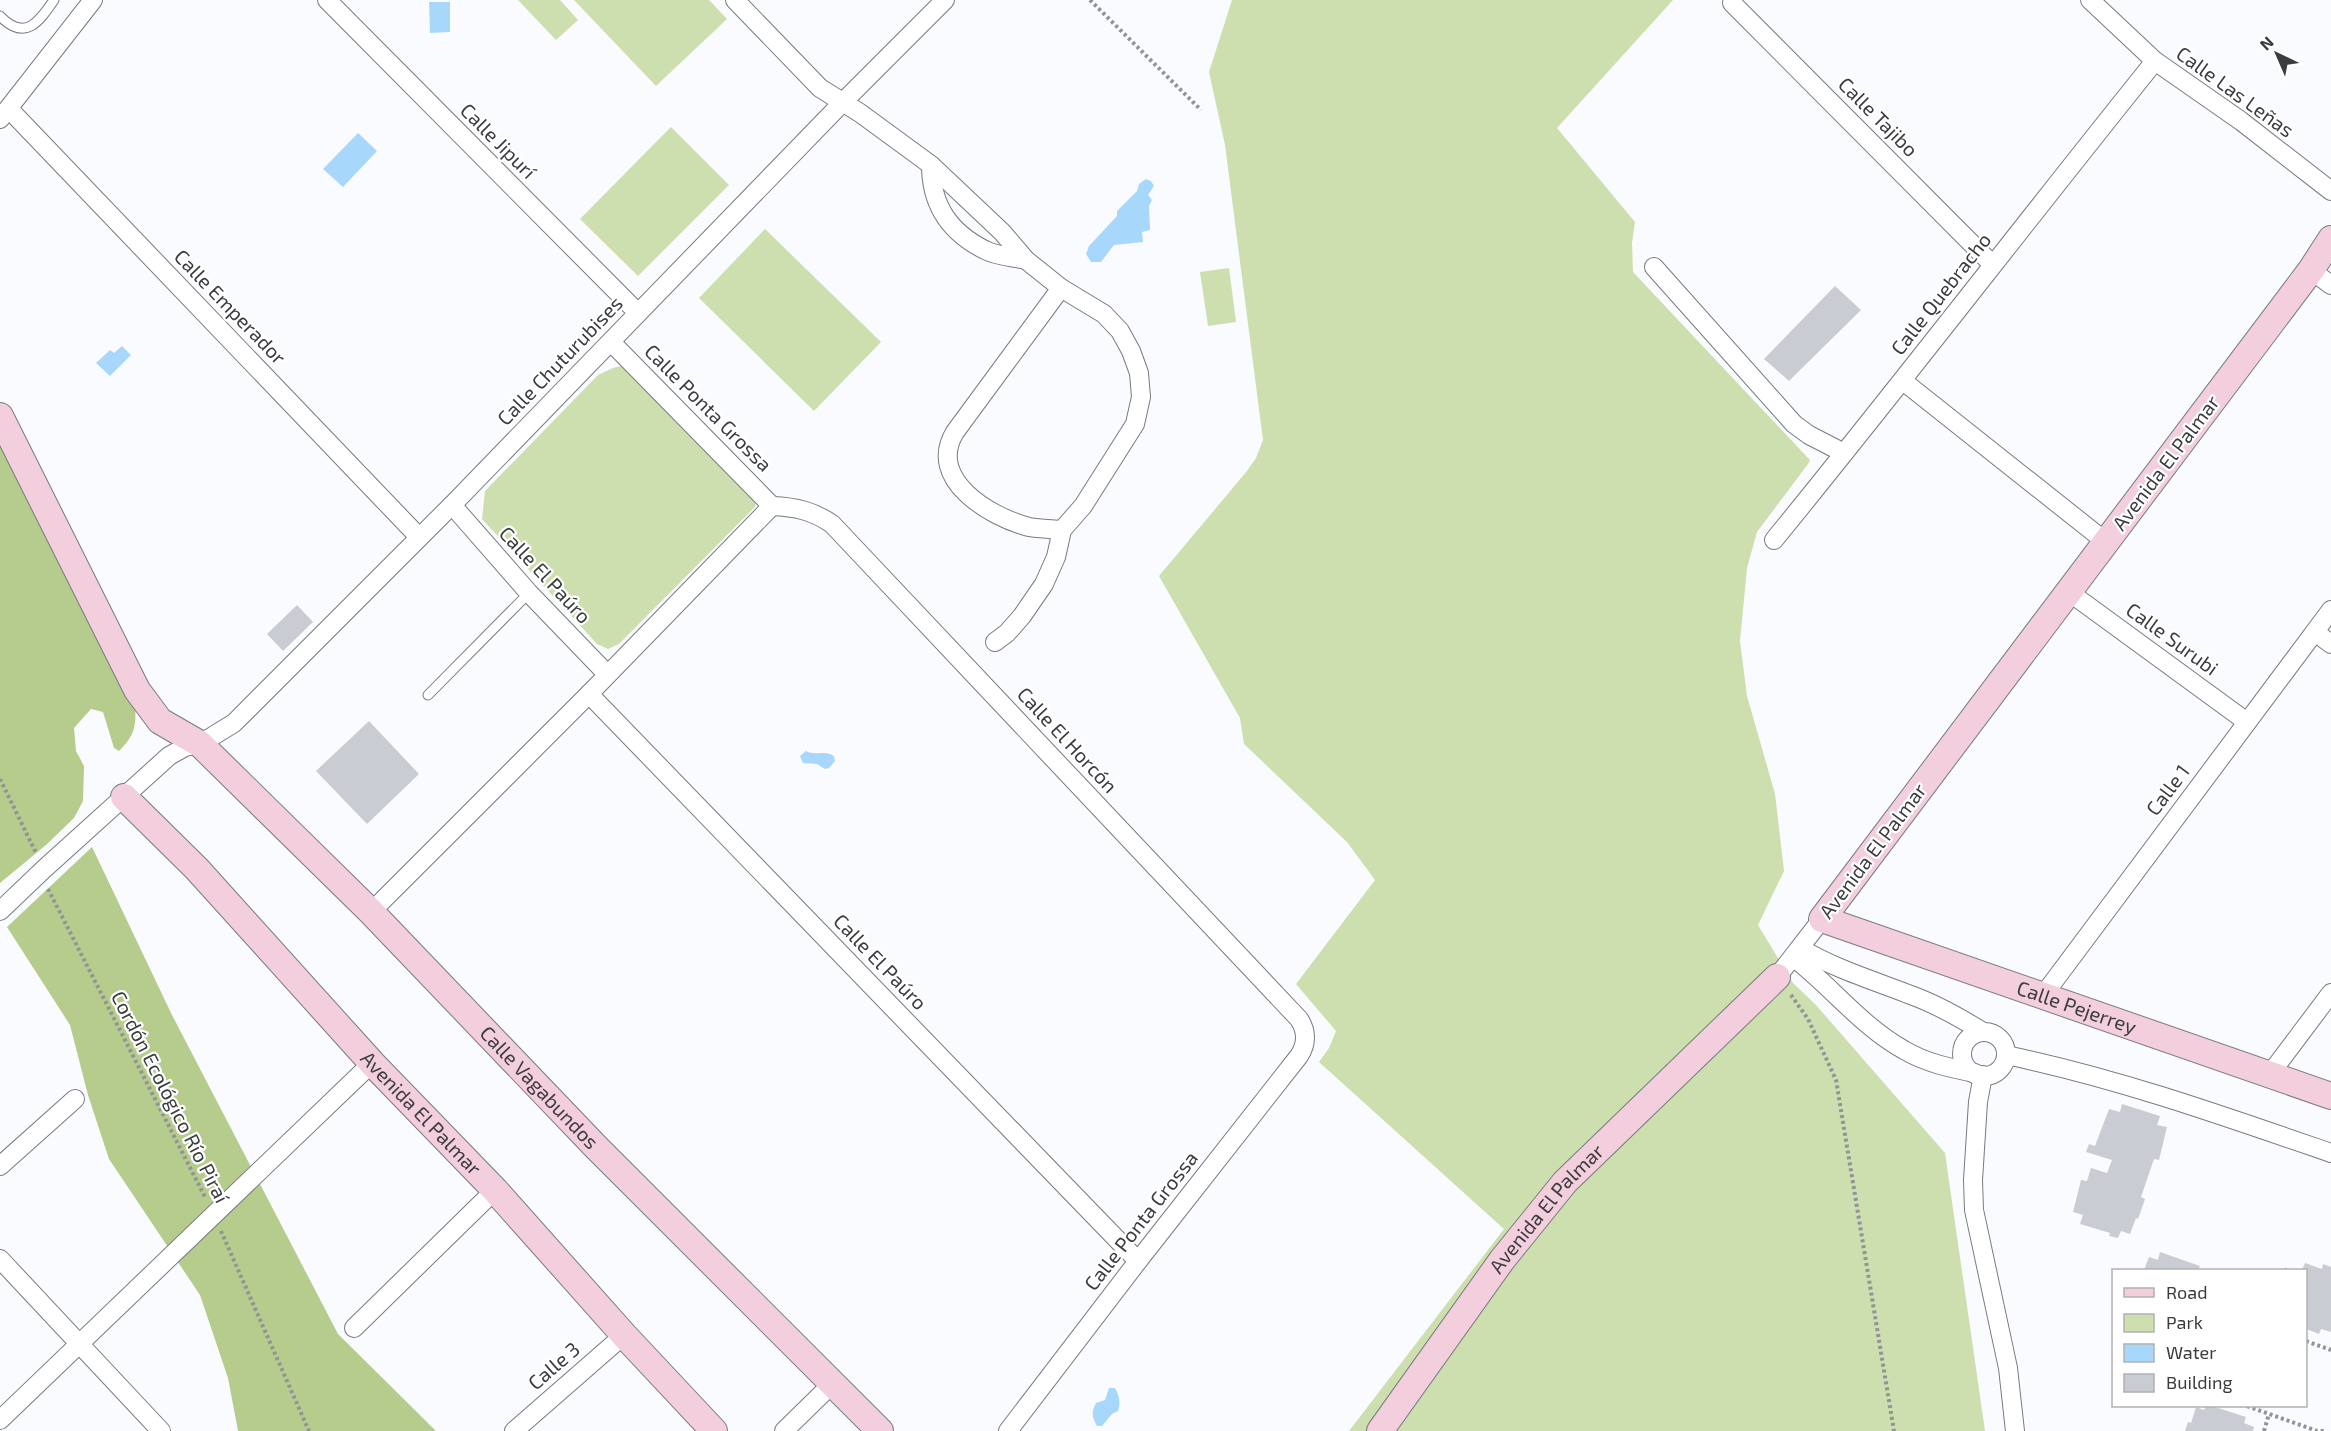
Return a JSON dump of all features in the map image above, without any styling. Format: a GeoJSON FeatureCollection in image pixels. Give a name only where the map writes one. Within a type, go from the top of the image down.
{"type":"FeatureCollection","features":[{"type":"Feature","properties":{"kind":"street","name":"Calle Emperador"},"geometry":{"type":"LineString","coordinates":[[93,0],[4,114],[418,536]]}},
{"type":"Feature","properties":{"kind":"street","name":"Calle Jipurí"},"geometry":{"type":"LineString","coordinates":[[327,0],[638,313]]}},
{"type":"Feature","properties":{"kind":"street"},"geometry":{"type":"LineString","coordinates":[[735,0],[820,88],[931,165],[1002,232],[1026,260],[1061,288],[1104,314],[1120,331],[1135,362],[1139,374],[1141,397],[1135,424],[1083,506],[1062,530],[1056,556],[1044,584],[1022,616],[1007,633],[995,642]]}},
{"type":"Feature","properties":{"kind":"street","name":"Calle Chuturubises"},"geometry":{"type":"LineString","coordinates":[[0,911],[169,756],[185,747],[200,744],[234,723],[418,536],[452,505],[945,0]]}},
{"type":"Feature","properties":{"kind":"street","name":"Calle Tajibo"},"geometry":{"type":"LineString","coordinates":[[1732,3],[1992,264]]}},
{"type":"Feature","properties":{"kind":"street","name":"Calle Las Leñas"},"geometry":{"type":"LineString","coordinates":[[2101,4],[2155,61],[2241,121],[2331,191]]}},
{"type":"Feature","properties":{"kind":"street","name":"Calle Quebracho"},"geometry":{"type":"LineString","coordinates":[[2106,543],[1903,381],[1992,264],[2155,61]]}},
{"type":"Feature","properties":{"kind":"street"},"geometry":{"type":"LineString","coordinates":[[931,165],[931,183],[936,201],[945,217],[957,231],[986,251],[1026,260]]}},
{"type":"Feature","properties":{"kind":"street","name":"Avenida El Palmar"},"geometry":{"type":"LineString","coordinates":[[1380,1431],[1502,1260],[1565,1182],[1778,977],[2311,270],[2331,239]]}},
{"type":"Feature","properties":{"kind":"street"},"geometry":{"type":"LineString","coordinates":[[1654,267],[1794,424],[1809,435],[1844,453]]}},
{"type":"Feature","properties":{"kind":"street"},"geometry":{"type":"LineString","coordinates":[[2311,270],[2331,285]]}},
{"type":"Feature","properties":{"kind":"street"},"geometry":{"type":"LineString","coordinates":[[1061,288],[955,432],[946,456],[950,473],[955,480],[968,494],[992,512],[1030,527],[1062,530]]}},
{"type":"Feature","properties":{"kind":"street","name":"Calle Ponta Grossa"},"geometry":{"type":"LineString","coordinates":[[611,342],[772,506]]}},
{"type":"Feature","properties":{"kind":"street"},"geometry":{"type":"LineString","coordinates":[[1774,540],[1903,381]]}},
{"type":"Feature","properties":{"kind":"street","name":"Calle Vagabundos"},"geometry":{"type":"LineString","coordinates":[[0,416],[137,690],[160,721],[200,744],[371,912],[588,1139],[880,1431]]}},
{"type":"Feature","properties":{"kind":"street","name":"Calle El Paúro"},"geometry":{"type":"LineString","coordinates":[[452,505],[529,593],[608,674]]}},
{"type":"Feature","properties":{"kind":"street"},"geometry":{"type":"LineString","coordinates":[[371,912],[589,694],[772,506]]}},
{"type":"Feature","properties":{"kind":"street","name":"Calle El Horcón"},"geometry":{"type":"LineString","coordinates":[[772,506],[796,507],[816,513],[832,524],[1299,1019],[1305,1038]]}},
{"type":"Feature","properties":{"kind":"street","name":"Calle Surubi"},"geometry":{"type":"LineString","coordinates":[[2069,592],[2247,722]]}},
{"type":"Feature","properties":{"kind":"street","name":"Calle 1"},"geometry":{"type":"LineString","coordinates":[[2042,997],[2331,610]]}},
{"type":"Feature","properties":{"kind":"street"},"geometry":{"type":"LineString","coordinates":[[2315,632],[2331,644]]}},
{"type":"Feature","properties":{"kind":"street","name":"Calle El Paúro"},"geometry":{"type":"LineString","coordinates":[[589,694],[1138,1261]]}},
{"type":"Feature","properties":{"kind":"street","name":"Avenida El Palmar"},"geometry":{"type":"LineString","coordinates":[[124,797],[197,869],[372,1063],[495,1190],[624,1335],[714,1431]]}},
{"type":"Feature","properties":{"kind":"street","name":"Calle Pejerrey"},"geometry":{"type":"LineString","coordinates":[[1822,919],[2331,1096]]}},
{"type":"Feature","properties":{"kind":"street"},"geometry":{"type":"LineString","coordinates":[[1797,952],[1812,955],[1909,994],[1962,1019],[1983,1032],[1997,1036],[2006,1047],[2004,1063],[1992,1074],[1979,1074],[1933,1063],[1903,1050],[1872,1028],[1797,952]]}},
{"type":"Feature","properties":{"kind":"street"},"geometry":{"type":"LineString","coordinates":[[2270,1074],[2331,993]]}},
{"type":"Feature","properties":{"kind":"street"},"geometry":{"type":"LineString","coordinates":[[1979,1074],[1968,1069],[1962,1054],[1968,1039],[1983,1032]]}},
{"type":"Feature","properties":{"kind":"street","name":"Calle Ponta Grossa"},"geometry":{"type":"LineString","coordinates":[[1008,1431],[1299,1056],[1305,1038]]}},
{"type":"Feature","properties":{"kind":"street"},"geometry":{"type":"LineString","coordinates":[[2006,1055],[2115,1081],[2206,1109],[2331,1153]]}},
{"type":"Feature","properties":{"kind":"street"},"geometry":{"type":"LineString","coordinates":[[0,1420],[372,1063]]}},
{"type":"Feature","properties":{"kind":"street"},"geometry":{"type":"LineString","coordinates":[[1979,1074],[1973,1180],[1974,1210],[2008,1368],[2015,1431]]}},
{"type":"Feature","properties":{"kind":"street"},"geometry":{"type":"LineString","coordinates":[[0,1166],[75,1099]]}},
{"type":"Feature","properties":{"kind":"street"},"geometry":{"type":"LineString","coordinates":[[354,1329],[495,1190]]}},
{"type":"Feature","properties":{"kind":"street"},"geometry":{"type":"LineString","coordinates":[[0,1259],[161,1431]]}},
{"type":"Feature","properties":{"kind":"street","name":"Calle 3"},"geometry":{"type":"LineString","coordinates":[[514,1431],[624,1335]]}},
{"type":"Feature","properties":{"kind":"street"},"geometry":{"type":"LineString","coordinates":[[784,1431],[832,1384]]}},
{"type":"Feature","properties":{"kind":"lane"},"geometry":{"type":"LineString","coordinates":[[0,16],[7,23],[19,28],[30,27],[39,21],[54,0]]}},
{"type":"Feature","properties":{"kind":"lane"},"geometry":{"type":"LineString","coordinates":[[428,695],[529,593]]}},
{"type":"Feature","properties":{"kind":"path"},"geometry":{"type":"LineString","coordinates":[[1090,0],[1201,110]]}},
{"type":"Feature","properties":{"kind":"path","name":"Cordón Ecológico Río Piraí"},"geometry":{"type":"LineString","coordinates":[[0,779],[44,869],[49,892],[214,1215],[309,1431]]}},
{"type":"Feature","properties":{"kind":"path"},"geometry":{"type":"LineString","coordinates":[[1778,977],[1808,1019],[1836,1080],[1894,1431]]}},
{"type":"Feature","properties":{"kind":"path"},"geometry":{"type":"LineString","coordinates":[[2307,1341],[2331,1350]]}},
{"type":"Feature","properties":{"kind":"path"},"geometry":{"type":"LineString","coordinates":[[2250,1407],[2317,1431],[2326,1431]]}},
{"type":"Feature","properties":{"kind":"path"},"geometry":{"type":"LineString","coordinates":[[2264,1431],[2270,1414]]}},
{"type":"Feature","properties":{"kind":"green space"},"geometry":{"type":"Polygon","coordinates":[[[518,0],[560,0],[578,20],[556,40],[518,0]]]}},
{"type":"Feature","properties":{"kind":"green space"},"geometry":{"type":"Polygon","coordinates":[[[574,0],[709,0],[727,19],[656,86],[574,0]]]}},
{"type":"Feature","properties":{"kind":"green space"},"geometry":{"type":"Polygon","coordinates":[[[1232,0],[1673,0],[1557,128],[1635,222],[1632,243],[1633,272],[1810,460],[1757,532],[1747,568],[1740,641],[1747,696],[1775,794],[1784,871],[1758,925],[1793,983],[1816,1005],[1945,1153],[1985,1431],[1349,1431],[1504,1229],[1319,1062],[1329,1048],[1336,1031],[1296,984],[1375,880],[1347,842],[1244,744],[1240,718],[1159,576],[1247,471],[1256,458],[1263,440],[1225,145],[1209,72],[1232,0]]]}},
{"type":"Feature","properties":{"kind":"green space"},"geometry":{"type":"Polygon","coordinates":[[[671,127],[729,185],[638,276],[580,219],[671,127]]]}},
{"type":"Feature","properties":{"kind":"green space"},"geometry":{"type":"Polygon","coordinates":[[[765,229],[881,342],[814,411],[699,298],[765,229]]]}},
{"type":"Feature","properties":{"kind":"green space"},"geometry":{"type":"Polygon","coordinates":[[[1229,268],[1236,322],[1208,326],[1200,272],[1229,268]]]}},
{"type":"Feature","properties":{"kind":"green space"},"geometry":{"type":"Polygon","coordinates":[[[625,365],[757,498],[755,507],[619,644],[608,649],[597,644],[482,519],[485,491],[598,375],[625,365]]]}},
{"type":"Feature","properties":{"kind":"green space"},"geometry":{"type":"Polygon","coordinates":[[[0,420],[135,699],[135,715],[132,733],[119,751],[114,748],[103,712],[91,709],[74,728],[76,751],[84,766],[83,801],[74,818],[46,845],[0,883],[0,420]]]}},
{"type":"Feature","properties":{"kind":"green space"},"geometry":{"type":"Polygon","coordinates":[[[92,847],[172,1015],[338,1334],[436,1431],[238,1431],[228,1378],[200,1295],[109,1159],[88,1095],[70,1025],[7,927],[92,847]]]}},
{"type":"Feature","properties":{"kind":"water"},"geometry":{"type":"Polygon","coordinates":[[[429,2],[450,2],[450,32],[430,33],[429,2]]]}},
{"type":"Feature","properties":{"kind":"water"},"geometry":{"type":"Polygon","coordinates":[[[358,133],[377,151],[343,187],[323,169],[358,133]]]}},
{"type":"Feature","properties":{"kind":"water"},"geometry":{"type":"Polygon","coordinates":[[[1146,179],[1154,186],[1148,195],[1152,200],[1149,206],[1150,230],[1142,232],[1143,242],[1114,245],[1101,262],[1091,262],[1086,254],[1089,246],[1117,216],[1117,211],[1137,191],[1139,184],[1146,179]]]}},
{"type":"Feature","properties":{"kind":"water"},"geometry":{"type":"Polygon","coordinates":[[[122,346],[131,355],[110,376],[96,363],[110,350],[114,353],[122,346]]]}},
{"type":"Feature","properties":{"kind":"water"},"geometry":{"type":"Polygon","coordinates":[[[806,751],[831,754],[835,761],[825,769],[817,764],[803,763],[800,756],[806,751]]]}},
{"type":"Feature","properties":{"kind":"water"},"geometry":{"type":"Polygon","coordinates":[[[1109,1388],[1116,1390],[1119,1408],[1102,1426],[1097,1426],[1093,1417],[1093,1409],[1096,1403],[1105,1400],[1109,1388]]]}},
{"type":"Feature","properties":{"kind":"building"},"geometry":{"type":"Polygon","coordinates":[[[1835,286],[1861,310],[1789,381],[1764,359],[1835,286]]]}},
{"type":"Feature","properties":{"kind":"building"},"geometry":{"type":"Polygon","coordinates":[[[297,605],[313,622],[283,651],[267,634],[297,605]]]}},
{"type":"Feature","properties":{"kind":"building"},"geometry":{"type":"Polygon","coordinates":[[[369,721],[419,774],[367,824],[316,771],[369,721]]]}},
{"type":"Feature","properties":{"kind":"building"},"geometry":{"type":"Polygon","coordinates":[[[2122,1104],[2160,1116],[2157,1125],[2167,1127],[2159,1160],[2154,1159],[2141,1197],[2145,1199],[2138,1219],[2136,1218],[2130,1234],[2121,1231],[2118,1238],[2109,1236],[2110,1233],[2080,1224],[2083,1215],[2073,1212],[2081,1180],[2087,1181],[2091,1168],[2107,1173],[2112,1160],[2086,1152],[2089,1144],[2095,1146],[2109,1109],[2120,1112],[2122,1104]]]}},
{"type":"Feature","properties":{"kind":"building"},"geometry":{"type":"Polygon","coordinates":[[[2160,1252],[2200,1266],[2198,1269],[2144,1269],[2149,1257],[2158,1260],[2160,1252]]]}},
{"type":"Feature","properties":{"kind":"building"},"geometry":{"type":"Polygon","coordinates":[[[2305,1263],[2322,1269],[2323,1264],[2331,1267],[2331,1332],[2321,1329],[2319,1334],[2307,1329],[2307,1269],[2302,1269],[2305,1263]]]}},
{"type":"Feature","properties":{"kind":"building"},"geometry":{"type":"Polygon","coordinates":[[[2196,1407],[2204,1410],[2206,1407],[2215,1407],[2246,1417],[2244,1423],[2254,1427],[2253,1431],[2185,1431],[2188,1422],[2191,1423],[2196,1407]]]}}]}
